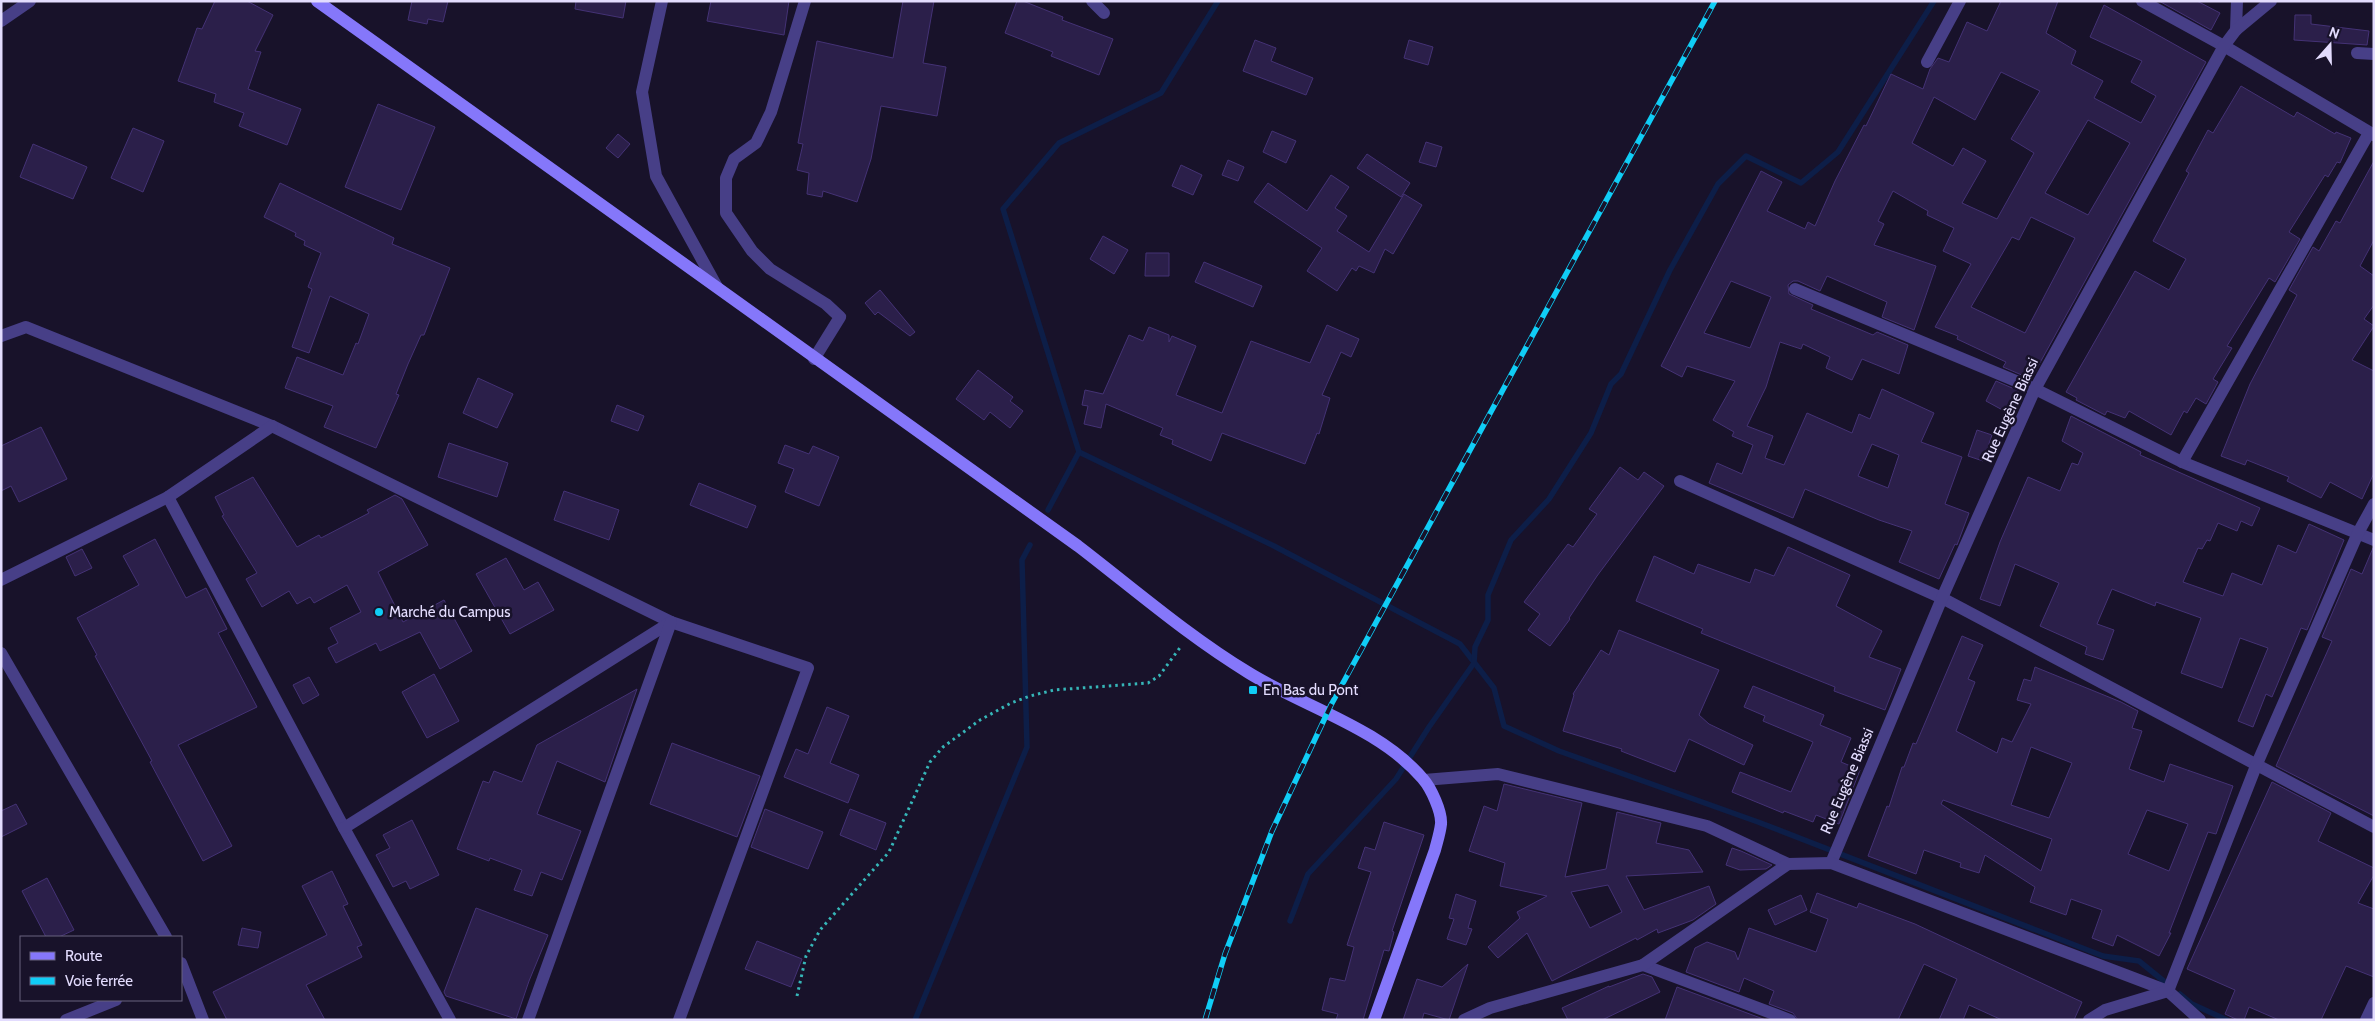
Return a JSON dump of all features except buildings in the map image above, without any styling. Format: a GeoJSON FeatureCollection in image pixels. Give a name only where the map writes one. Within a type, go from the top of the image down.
{"type":"FeatureCollection","features":[{"type":"Feature","properties":{"kind":"street"},"geometry":{"type":"LineString","coordinates":[[1,21],[30,1]]}},
{"type":"Feature","properties":{"kind":"street"},"geometry":{"type":"LineString","coordinates":[[317,1],[532,158],[716,286],[814,359],[1078,546],[1190,634],[1249,673],[1374,740],[1408,763],[1424,780],[1433,794],[1442,822],[1436,850],[1374,1020]]}},
{"type":"Feature","properties":{"kind":"street"},"geometry":{"type":"LineString","coordinates":[[662,1],[642,92],[656,176],[716,286]]}},
{"type":"Feature","properties":{"kind":"street"},"geometry":{"type":"LineString","coordinates":[[805,1],[771,112],[756,143],[734,159],[726,178],[726,213],[752,252],[770,269],[826,304],[840,317],[814,359]]}},
{"type":"Feature","properties":{"kind":"street"},"geometry":{"type":"LineString","coordinates":[[1092,1],[1104,13]]}},
{"type":"Feature","properties":{"kind":"street"},"geometry":{"type":"LineString","coordinates":[[1927,62],[1960,1]]}},
{"type":"Feature","properties":{"kind":"street"},"geometry":{"type":"LineString","coordinates":[[2142,1],[2224,46],[2372,134],[2182,462]]}},
{"type":"Feature","properties":{"kind":"street"},"geometry":{"type":"LineString","coordinates":[[2236,30],[2237,1]]}},
{"type":"Feature","properties":{"kind":"street","name":"Rue Eugène Biassi"},"geometry":{"type":"LineString","coordinates":[[1831,863],[1942,598],[2035,389],[2224,46],[2236,30],[2271,1]]}},
{"type":"Feature","properties":{"kind":"street"},"geometry":{"type":"LineString","coordinates":[[2357,53],[2374,54]]}},
{"type":"Feature","properties":{"kind":"street"},"geometry":{"type":"LineString","coordinates":[[1795,289],[2035,389],[2182,462],[2374,540]]}},
{"type":"Feature","properties":{"kind":"street"},"geometry":{"type":"LineString","coordinates":[[1,336],[26,327],[272,426],[672,622],[808,668],[680,1020]]}},
{"type":"Feature","properties":{"kind":"street"},"geometry":{"type":"LineString","coordinates":[[1,580],[168,497],[272,426]]}},
{"type":"Feature","properties":{"kind":"street"},"geometry":{"type":"LineString","coordinates":[[1680,481],[1942,598],[2374,827]]}},
{"type":"Feature","properties":{"kind":"street"},"geometry":{"type":"LineString","coordinates":[[168,497],[344,828],[450,1020]]}},
{"type":"Feature","properties":{"kind":"street"},"geometry":{"type":"LineString","coordinates":[[2168,991],[2256,766],[2358,533],[2374,504]]}},
{"type":"Feature","properties":{"kind":"street"},"geometry":{"type":"LineString","coordinates":[[344,828],[672,622]]}},
{"type":"Feature","properties":{"kind":"street"},"geometry":{"type":"LineString","coordinates":[[528,1020],[672,622]]}},
{"type":"Feature","properties":{"kind":"street"},"geometry":{"type":"LineString","coordinates":[[1,653],[165,936]]}},
{"type":"Feature","properties":{"kind":"street"},"geometry":{"type":"LineString","coordinates":[[1424,780],[1498,774],[1707,826],[1788,864],[1831,863],[2168,991],[2200,1020]]}},
{"type":"Feature","properties":{"kind":"street"},"geometry":{"type":"LineString","coordinates":[[1464,1020],[1490,1008],[1643,965],[1788,864]]}},
{"type":"Feature","properties":{"kind":"street"},"geometry":{"type":"LineString","coordinates":[[1643,965],[1790,1020]]}},
{"type":"Feature","properties":{"kind":"street"},"geometry":{"type":"LineString","coordinates":[[183,969],[203,1020]]}},
{"type":"Feature","properties":{"kind":"street"},"geometry":{"type":"LineString","coordinates":[[2089,1020],[2105,1010],[2168,991]]}},
{"type":"Feature","properties":{"kind":"street"},"geometry":{"type":"LineString","coordinates":[[66,1020],[114,1001]]}},
{"type":"Feature","properties":{"kind":"street"},"geometry":{"type":"LineString","coordinates":[[2366,1020],[2374,1003]]}},
{"type":"Feature","properties":{"kind":"path"},"geometry":{"type":"LineString","coordinates":[[797,996],[806,956],[810,947],[820,930],[889,852],[930,762],[942,747],[1003,707],[1030,696],[1054,690],[1148,683],[1159,676],[1190,634]]}},
{"type":"Feature","properties":{"kind":"waterway"},"geometry":{"type":"LineString","coordinates":[[1048,510],[1079,452],[1003,209],[1059,143],[1161,93],[1218,1]]}},
{"type":"Feature","properties":{"kind":"waterway"},"geometry":{"type":"LineString","coordinates":[[1290,921],[1308,874],[1396,779],[1429,727],[1474,663],[1475,647],[1488,620],[1488,595],[1511,540],[1549,499],[1591,433],[1611,384],[1621,374],[1670,270],[1718,184],[1746,156],[1801,183],[1838,152],[1934,1]]}},
{"type":"Feature","properties":{"kind":"waterway"},"geometry":{"type":"LineString","coordinates":[[1079,452],[1274,546],[1460,644],[1494,688],[1504,726],[1559,751],[1758,822],[2103,956],[2139,961],[2171,987]]}},
{"type":"Feature","properties":{"kind":"waterway"},"geometry":{"type":"LineString","coordinates":[[915,1020],[1027,747],[1022,560],[1030,545]]}},
{"type":"Feature","properties":{"kind":"waterway"},"geometry":{"type":"LineString","coordinates":[[2180,994],[2192,1004],[2227,1020]]}},
{"type":"Feature","properties":{"kind":"railway"},"geometry":{"type":"LineString","coordinates":[[1205,1020],[1225,954],[1272,831],[1331,705],[1715,1]]}},
{"type":"Feature","properties":{"kind":"place","name":"Marché du Campus"},"geometry":{"type":"Point","coordinates":[379,612]}},
{"type":"Feature","properties":{"kind":"place","name":"En Bas du Pont"},"geometry":{"type":"Point","coordinates":[1253,690]}}]}
